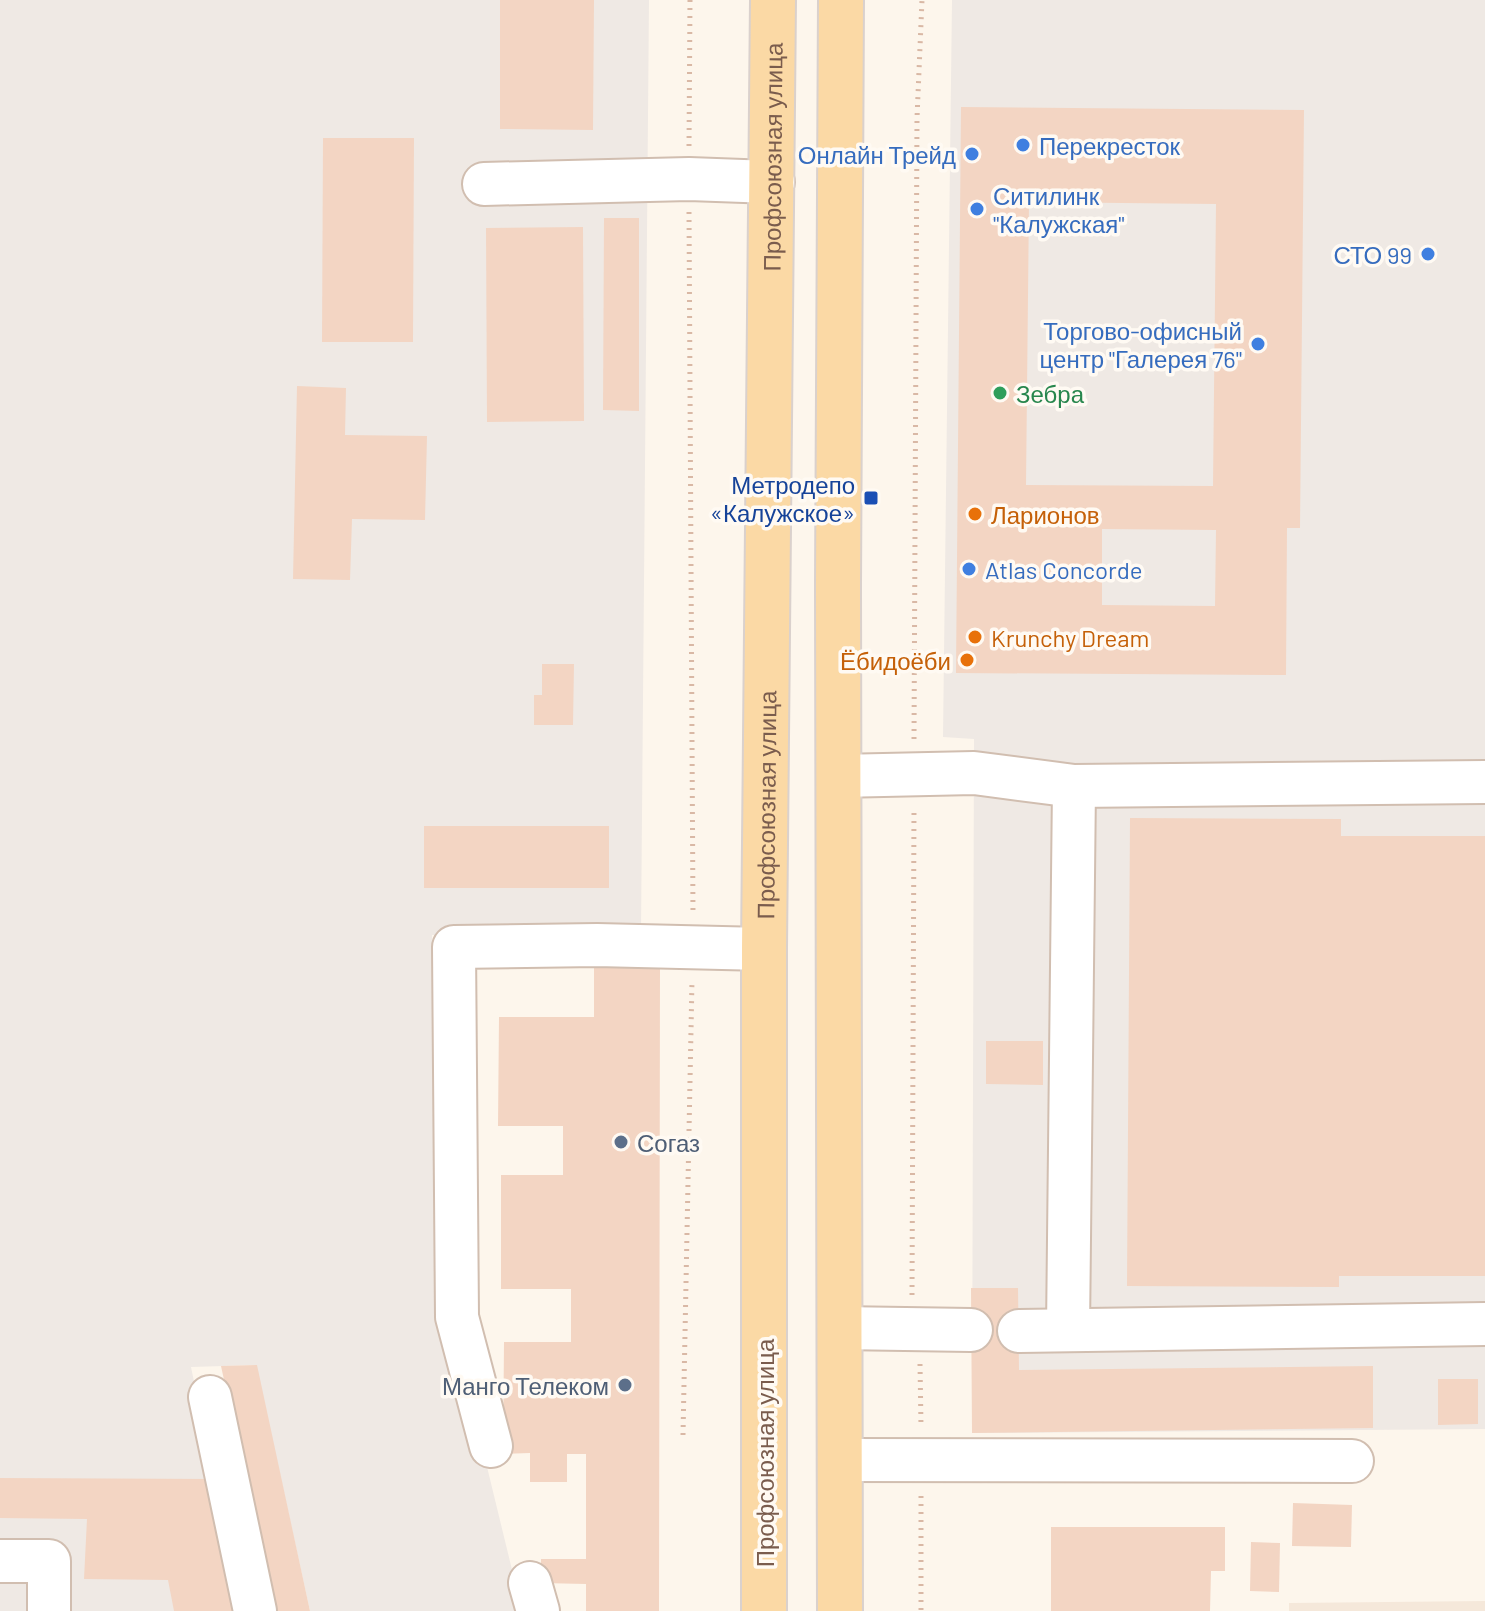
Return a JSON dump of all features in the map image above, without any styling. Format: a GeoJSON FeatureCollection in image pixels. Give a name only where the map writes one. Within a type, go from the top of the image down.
{"type":"FeatureCollection","features":[{"type":"Feature","properties":{"kind":"main road","name":"Профсоюзная улица"},"geometry":{"type":"LineString","coordinates":[[764,1611],[764,949],[773,0]]}},
{"type":"Feature","properties":{"kind":"main road"},"geometry":{"type":"LineString","coordinates":[[840,1611],[838,776],[841,0]]}},
{"type":"Feature","properties":{"kind":"lane"},"geometry":{"type":"LineString","coordinates":[[484,184],[689,179],[773,182]]}},
{"type":"Feature","properties":{"kind":"lane"},"geometry":{"type":"LineString","coordinates":[[838,776],[974,773],[1074,786],[1485,782]]}},
{"type":"Feature","properties":{"kind":"lane"},"geometry":{"type":"LineString","coordinates":[[1068,1330],[1074,786]]}},
{"type":"Feature","properties":{"kind":"lane"},"geometry":{"type":"LineString","coordinates":[[491,1446],[457,1317],[454,947],[597,945],[764,949]]}},
{"type":"Feature","properties":{"kind":"lane"},"geometry":{"type":"LineString","coordinates":[[1019,1331],[1485,1324]]}},
{"type":"Feature","properties":{"kind":"lane"},"geometry":{"type":"LineString","coordinates":[[839,1328],[971,1330]]}},
{"type":"Feature","properties":{"kind":"lane"},"geometry":{"type":"LineString","coordinates":[[210,1397],[255,1611]]}},
{"type":"Feature","properties":{"kind":"lane"},"geometry":{"type":"LineString","coordinates":[[840,1460],[1352,1461]]}},
{"type":"Feature","properties":{"kind":"lane"},"geometry":{"type":"LineString","coordinates":[[0,1561],[49,1561],[49,1611]]}},
{"type":"Feature","properties":{"kind":"path"},"geometry":{"type":"LineString","coordinates":[[683,1435],[693,948],[689,565],[690,0]]}},
{"type":"Feature","properties":{"kind":"shaded area"},"geometry":{"type":"Polygon","coordinates":[[[0,0],[649,0],[641,932],[432,935],[438,1243],[446,1298],[522,1611],[310,1611],[256,1365],[191,1367],[241,1611],[0,1611],[0,0]]]}},
{"type":"Feature","properties":{"kind":"shaded area"},"geometry":{"type":"Polygon","coordinates":[[[952,0],[1485,0],[1485,1429],[972,1433],[974,739],[943,737],[952,0]]]}},
{"type":"Feature","properties":{"kind":"shaded area"},"geometry":{"type":"Polygon","coordinates":[[[1485,1601],[1485,1611],[1289,1611],[1289,1603],[1485,1601]]]}},
{"type":"Feature","properties":{"kind":"building"},"geometry":{"type":"Polygon","coordinates":[[[500,0],[594,0],[593,130],[500,129],[500,0]]]}},
{"type":"Feature","properties":{"kind":"building","name":"Торгово-офисный центр \"Галерея 76\""},"geometry":{"type":"Polygon","coordinates":[[[961,107],[1304,110],[1300,528],[1287,528],[1286,675],[956,673],[961,107]],[[1029,202],[1026,485],[1213,486],[1216,204],[1029,202]],[[1102,529],[1102,605],[1215,606],[1216,530],[1102,529]]]}},
{"type":"Feature","properties":{"kind":"building"},"geometry":{"type":"Polygon","coordinates":[[[323,138],[414,138],[413,342],[322,342],[323,138]]]}},
{"type":"Feature","properties":{"kind":"building"},"geometry":{"type":"Polygon","coordinates":[[[604,218],[639,218],[639,411],[603,410],[604,218]]]}},
{"type":"Feature","properties":{"kind":"building"},"geometry":{"type":"Polygon","coordinates":[[[583,227],[584,421],[487,422],[486,228],[583,227]]]}},
{"type":"Feature","properties":{"kind":"building"},"geometry":{"type":"Polygon","coordinates":[[[297,386],[346,388],[345,435],[427,436],[425,520],[352,519],[350,580],[293,579],[297,386]]]}},
{"type":"Feature","properties":{"kind":"building"},"geometry":{"type":"Polygon","coordinates":[[[542,664],[574,664],[573,725],[534,725],[534,695],[542,695],[542,664]]]}},
{"type":"Feature","properties":{"kind":"building"},"geometry":{"type":"Polygon","coordinates":[[[1130,818],[1341,819],[1341,836],[1485,836],[1485,1276],[1339,1276],[1339,1287],[1127,1286],[1130,818]]]}},
{"type":"Feature","properties":{"kind":"building"},"geometry":{"type":"Polygon","coordinates":[[[424,826],[609,826],[609,888],[424,888],[424,826]]]}},
{"type":"Feature","properties":{"kind":"building"},"geometry":{"type":"Polygon","coordinates":[[[594,965],[660,965],[659,1611],[586,1611],[586,1584],[541,1583],[541,1559],[586,1559],[586,1454],[567,1454],[567,1482],[530,1482],[530,1453],[503,1454],[504,1342],[571,1342],[571,1289],[501,1289],[501,1175],[563,1175],[563,1126],[498,1126],[499,1017],[594,1017],[594,965]]]}},
{"type":"Feature","properties":{"kind":"building"},"geometry":{"type":"Polygon","coordinates":[[[986,1041],[1043,1041],[1043,1085],[986,1084],[986,1041]]]}},
{"type":"Feature","properties":{"kind":"building"},"geometry":{"type":"Polygon","coordinates":[[[971,1288],[1018,1288],[1019,1370],[1373,1366],[1373,1428],[972,1433],[971,1288]]]}},
{"type":"Feature","properties":{"kind":"building"},"geometry":{"type":"Polygon","coordinates":[[[257,1365],[310,1611],[274,1611],[221,1366],[257,1365]]]}},
{"type":"Feature","properties":{"kind":"building"},"geometry":{"type":"Polygon","coordinates":[[[1438,1379],[1478,1379],[1478,1424],[1438,1425],[1438,1379]]]}},
{"type":"Feature","properties":{"kind":"building"},"geometry":{"type":"Polygon","coordinates":[[[0,1478],[216,1479],[240,1611],[174,1611],[168,1580],[84,1579],[87,1519],[0,1518],[0,1478]]]}},
{"type":"Feature","properties":{"kind":"building"},"geometry":{"type":"Polygon","coordinates":[[[1293,1503],[1352,1505],[1351,1547],[1292,1546],[1293,1503]]]}},
{"type":"Feature","properties":{"kind":"building"},"geometry":{"type":"Polygon","coordinates":[[[1051,1527],[1225,1527],[1225,1571],[1211,1571],[1210,1611],[1051,1611],[1051,1527]]]}},
{"type":"Feature","properties":{"kind":"building"},"geometry":{"type":"Polygon","coordinates":[[[1251,1542],[1280,1543],[1279,1592],[1250,1591],[1251,1542]]]}},
{"type":"Feature","properties":{"kind":"place","name":"Перекресток"},"geometry":{"type":"Point","coordinates":[1023,145]}},
{"type":"Feature","properties":{"kind":"place","name":"Онлайн Трейд"},"geometry":{"type":"Point","coordinates":[972,154]}},
{"type":"Feature","properties":{"kind":"place","name":"Ситилинк \"Калужская\""},"geometry":{"type":"Point","coordinates":[977,209]}},
{"type":"Feature","properties":{"kind":"place","name":"СТО 99"},"geometry":{"type":"Point","coordinates":[1428,254]}},
{"type":"Feature","properties":{"kind":"place","name":"Торгово-офисный центр \"Галерея 76\""},"geometry":{"type":"Point","coordinates":[1258,344]}},
{"type":"Feature","properties":{"kind":"place","name":"Зебра"},"geometry":{"type":"Point","coordinates":[1000,393]}},
{"type":"Feature","properties":{"kind":"place","name":"Метродепо «Калужское»"},"geometry":{"type":"Point","coordinates":[871,498]}},
{"type":"Feature","properties":{"kind":"place","name":"Ларионов"},"geometry":{"type":"Point","coordinates":[975,514]}},
{"type":"Feature","properties":{"kind":"place","name":"Atlas Concorde"},"geometry":{"type":"Point","coordinates":[969,569]}},
{"type":"Feature","properties":{"kind":"place","name":"Krunchy Dream"},"geometry":{"type":"Point","coordinates":[975,637]}},
{"type":"Feature","properties":{"kind":"place","name":"Ёбидоёби"},"geometry":{"type":"Point","coordinates":[967,660]}},
{"type":"Feature","properties":{"kind":"place","name":"Согаз"},"geometry":{"type":"Point","coordinates":[621,1142]}},
{"type":"Feature","properties":{"kind":"place","name":"Манго Телеком"},"geometry":{"type":"Point","coordinates":[625,1385]}}]}
